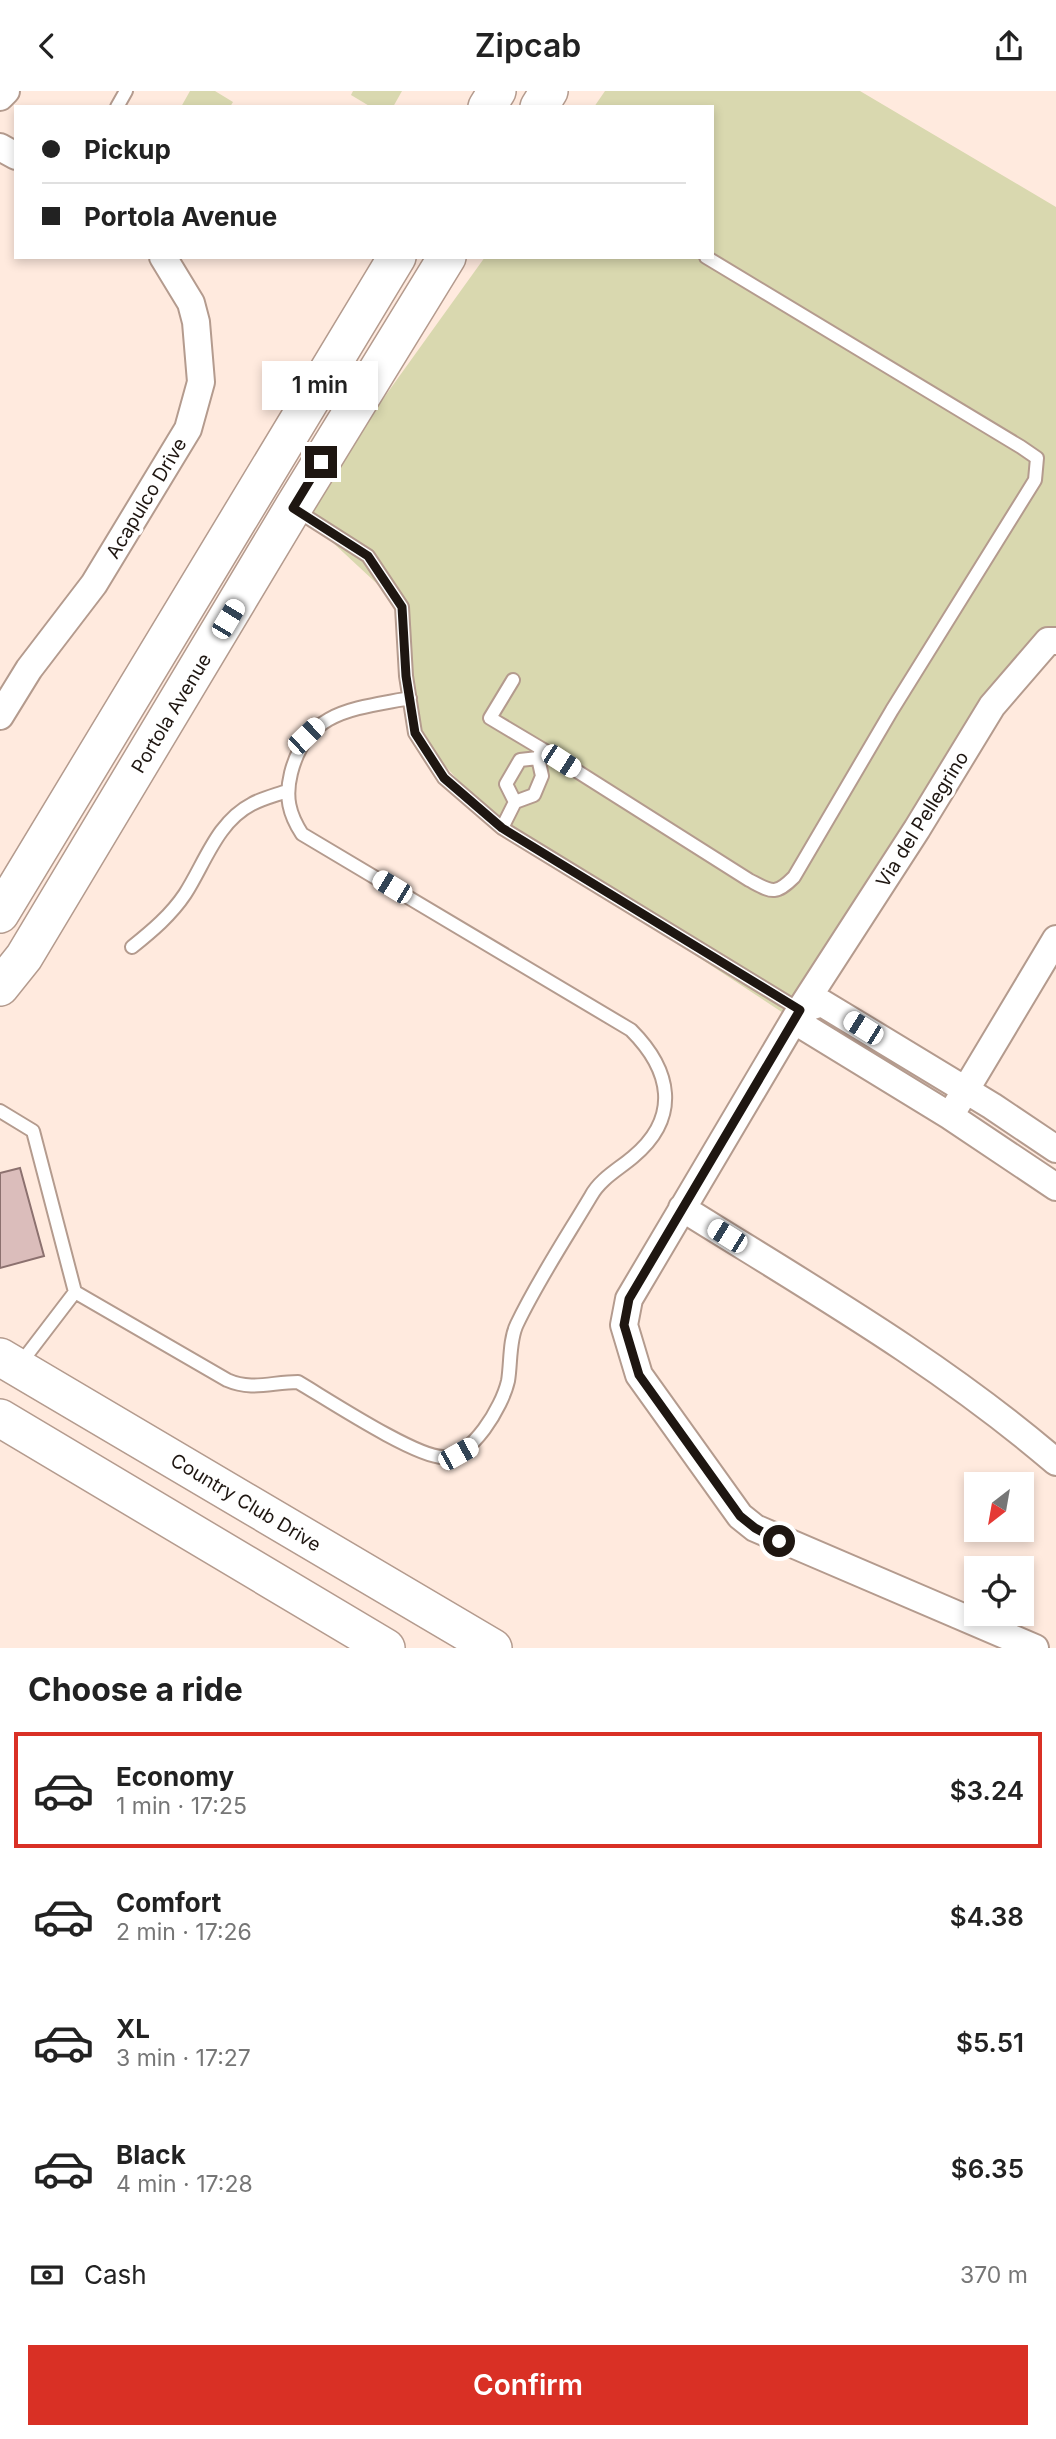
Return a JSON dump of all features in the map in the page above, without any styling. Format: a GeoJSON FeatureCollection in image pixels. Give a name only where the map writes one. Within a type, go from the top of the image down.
{"type":"FeatureCollection","features":[{"type":"Feature","properties":{"kind":"main road"},"geometry":{"type":"LineString","coordinates":[[0,915],[396,259]]}},
{"type":"Feature","properties":{"kind":"main road","name":"Portola Avenue"},"geometry":{"type":"LineString","coordinates":[[0,987],[24,957],[446,259]]}},
{"type":"Feature","properties":{"kind":"main road"},"geometry":{"type":"LineString","coordinates":[[293,508],[286,499],[284,488],[290,473],[358,357],[362,347],[365,310]]}},
{"type":"Feature","properties":{"kind":"main road","name":"Country Club Drive"},"geometry":{"type":"LineString","coordinates":[[9,1362],[493,1648]]}},
{"type":"Feature","properties":{"kind":"main road"},"geometry":{"type":"LineString","coordinates":[[0,1418],[386,1648]]}},
{"type":"Feature","properties":{"kind":"main road"},"geometry":{"type":"LineString","coordinates":[[31,1437],[46,1418],[56,1418],[81,1430],[177,1462]]}},
{"type":"Feature","properties":{"kind":"street"},"geometry":{"type":"LineString","coordinates":[[0,97],[6,91]]}},
{"type":"Feature","properties":{"kind":"street","name":"Acapulco Drive"},"geometry":{"type":"LineString","coordinates":[[2,707],[94,584],[188,429],[201,382],[196,321],[191,303],[164,259]]}},
{"type":"Feature","properties":{"kind":"street","name":"Via del Pellegrino"},"geometry":{"type":"LineString","coordinates":[[1035,1648],[779,1541],[755,1528],[740,1516],[639,1375],[624,1325],[629,1299],[682,1208],[800,1010],[917,829],[992,706],[1048,641],[1056,641]]}},
{"type":"Feature","properties":{"kind":"street"},"geometry":{"type":"LineString","coordinates":[[950,1116],[1056,939]]}},
{"type":"Feature","properties":{"kind":"street"},"geometry":{"type":"LineString","coordinates":[[1056,1149],[821,1003],[800,1010],[803,1026],[950,1116],[1056,1188]]}},
{"type":"Feature","properties":{"kind":"street"},"geometry":{"type":"LineString","coordinates":[[682,1208],[917,1355],[1004,1417],[1056,1462]]}},
{"type":"Feature","properties":{"kind":"lane"},"geometry":{"type":"LineString","coordinates":[[513,680],[490,717],[540,753],[749,880],[769,891],[781,890],[794,877],[892,710],[1035,480],[1037,458],[1021,447],[709,259]]}},
{"type":"Feature","properties":{"kind":"lane"},"geometry":{"type":"LineString","coordinates":[[293,508],[368,556],[402,607],[415,733],[444,778],[502,828],[800,1010]]}},
{"type":"Feature","properties":{"kind":"lane"},"geometry":{"type":"LineString","coordinates":[[0,1111],[33,1131],[75,1292],[227,1380],[242,1386],[258,1387],[278,1382],[298,1382],[407,1445],[432,1456],[446,1458],[471,1446],[494,1412],[507,1385],[514,1329],[593,1191],[651,1140],[662,1117],[667,1094],[661,1069],[646,1045],[631,1030],[302,834],[291,817],[287,791],[297,752],[306,736],[320,723],[373,705],[410,698]]}},
{"type":"Feature","properties":{"kind":"lane"},"geometry":{"type":"LineString","coordinates":[[502,828],[515,802],[534,795],[542,776],[540,753]]}},
{"type":"Feature","properties":{"kind":"lane"},"geometry":{"type":"LineString","coordinates":[[515,802],[506,784],[520,760],[540,753]]}},
{"type":"Feature","properties":{"kind":"lane"},"geometry":{"type":"LineString","coordinates":[[132,947],[164,921],[178,903],[214,842],[231,821],[251,804],[287,791]]}},
{"type":"Feature","properties":{"kind":"lane"},"geometry":{"type":"LineString","coordinates":[[9,1362],[75,1292]]}},
{"type":"Feature","properties":{"kind":"green space"},"geometry":{"type":"Polygon","coordinates":[[[190,91],[215,91],[233,102],[231,105],[182,105],[190,91]]]}},
{"type":"Feature","properties":{"kind":"green space"},"geometry":{"type":"Polygon","coordinates":[[[353,91],[402,91],[394,105],[368,105],[351,95],[353,91]]]}},
{"type":"Feature","properties":{"kind":"green space"},"geometry":{"type":"Polygon","coordinates":[[[605,91],[860,91],[1056,207],[1056,641],[1048,641],[803,1026],[502,828],[415,733],[402,607],[301,513],[484,259],[714,259],[714,105],[595,105],[605,91]]]}},
{"type":"Feature","properties":{"kind":"building"},"geometry":{"type":"Polygon","coordinates":[[[20,1168],[44,1256],[0,1268],[0,1173],[20,1168]]]}},
{"type":"Feature","properties":{"kind":"route"},"geometry":{"type":"LineString","coordinates":[[321,462],[293,508],[368,556],[402,607],[406,676],[415,733],[444,778],[502,828],[800,1010],[629,1299],[624,1325],[639,1375],[740,1516],[779,1541]]}}]}
